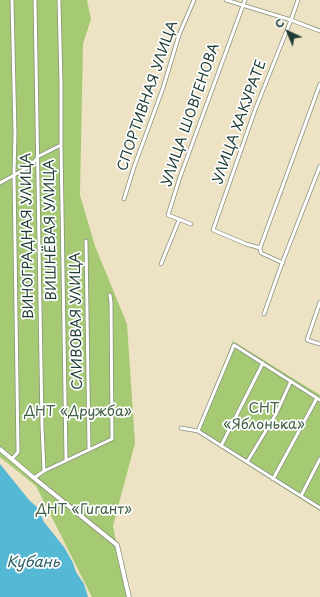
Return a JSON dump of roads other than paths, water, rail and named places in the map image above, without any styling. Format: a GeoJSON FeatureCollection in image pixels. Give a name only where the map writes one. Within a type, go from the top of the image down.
{"type":"FeatureCollection","features":[{"type":"Feature","properties":{"kind":"street"},"geometry":{"type":"LineString","coordinates":[[12,0],[15,134],[14,174],[18,452],[12,459]]}},
{"type":"Feature","properties":{"kind":"street","name":"ВИНОГРАДНАЯ УЛИЦА"},"geometry":{"type":"LineString","coordinates":[[34,0],[44,471]]}},
{"type":"Feature","properties":{"kind":"street","name":"ВИШНЁВАЯ УЛИЦА"},"geometry":{"type":"LineString","coordinates":[[59,0],[61,84],[60,145],[66,460]]}},
{"type":"Feature","properties":{"kind":"street","name":"СПОРТИВНАЯ УЛИЦА"},"geometry":{"type":"LineString","coordinates":[[124,199],[163,88],[179,35],[194,0]]}},
{"type":"Feature","properties":{"kind":"street"},"geometry":{"type":"LineString","coordinates":[[226,0],[291,20],[320,32]]}},
{"type":"Feature","properties":{"kind":"street","name":"УЛИЦА ШОВГЕНОВА"},"geometry":{"type":"LineString","coordinates":[[179,220],[168,215],[180,177],[245,0]]}},
{"type":"Feature","properties":{"kind":"street","name":"УЛИЦА ХАКУРАТЕ"},"geometry":{"type":"LineString","coordinates":[[260,248],[246,244],[213,230],[255,110],[298,0]]}},
{"type":"Feature","properties":{"kind":"street"},"geometry":{"type":"LineString","coordinates":[[283,262],[261,253],[260,248],[320,84]]}},
{"type":"Feature","properties":{"kind":"street"},"geometry":{"type":"LineString","coordinates":[[0,183],[37,158],[60,145]]}},
{"type":"Feature","properties":{"kind":"street"},"geometry":{"type":"LineString","coordinates":[[264,314],[320,166]]}},
{"type":"Feature","properties":{"kind":"street"},"geometry":{"type":"LineString","coordinates":[[161,264],[179,220],[191,224]]}},
{"type":"Feature","properties":{"kind":"street","name":"СЛИВОВАЯ УЛИЦА"},"geometry":{"type":"LineString","coordinates":[[86,240],[89,450]]}},
{"type":"Feature","properties":{"kind":"street"},"geometry":{"type":"LineString","coordinates":[[34,478],[44,471],[112,439],[110,295]]}},
{"type":"Feature","properties":{"kind":"street"},"geometry":{"type":"LineString","coordinates":[[320,302],[307,340],[320,344]]}},
{"type":"Feature","properties":{"kind":"street"},"geometry":{"type":"LineString","coordinates":[[198,431],[234,344],[318,399],[273,479]]}},
{"type":"Feature","properties":{"kind":"street"},"geometry":{"type":"LineString","coordinates":[[221,446],[263,363]]}},
{"type":"Feature","properties":{"kind":"street"},"geometry":{"type":"LineString","coordinates":[[247,462],[276,414],[292,381]]}},
{"type":"Feature","properties":{"kind":"street"},"geometry":{"type":"LineString","coordinates":[[181,428],[198,431],[320,508]]}},
{"type":"Feature","properties":{"kind":"street"},"geometry":{"type":"LineString","coordinates":[[0,449],[118,545],[129,597]]}},
{"type":"Feature","properties":{"kind":"street"},"geometry":{"type":"LineString","coordinates":[[301,496],[320,459]]}},
{"type":"Feature","properties":{"kind":"water","name":"Кубань"},"geometry":{"type":"Polygon","coordinates":[[[0,464],[29,500],[38,508],[44,522],[64,547],[76,572],[84,584],[88,597],[0,597],[0,464]]]}},
{"type":"Feature","properties":{"kind":"park label","name":"ДНТ «Дружба»"},"geometry":{"type":"Point","coordinates":[78,412]}},
{"type":"Feature","properties":{"kind":"park label","name":"СНТ «Яблонька»"},"geometry":{"type":"Point","coordinates":[264,418]}},
{"type":"Feature","properties":{"kind":"park label","name":"ДНТ «Гигант»"},"geometry":{"type":"Point","coordinates":[84,510]}}]}
